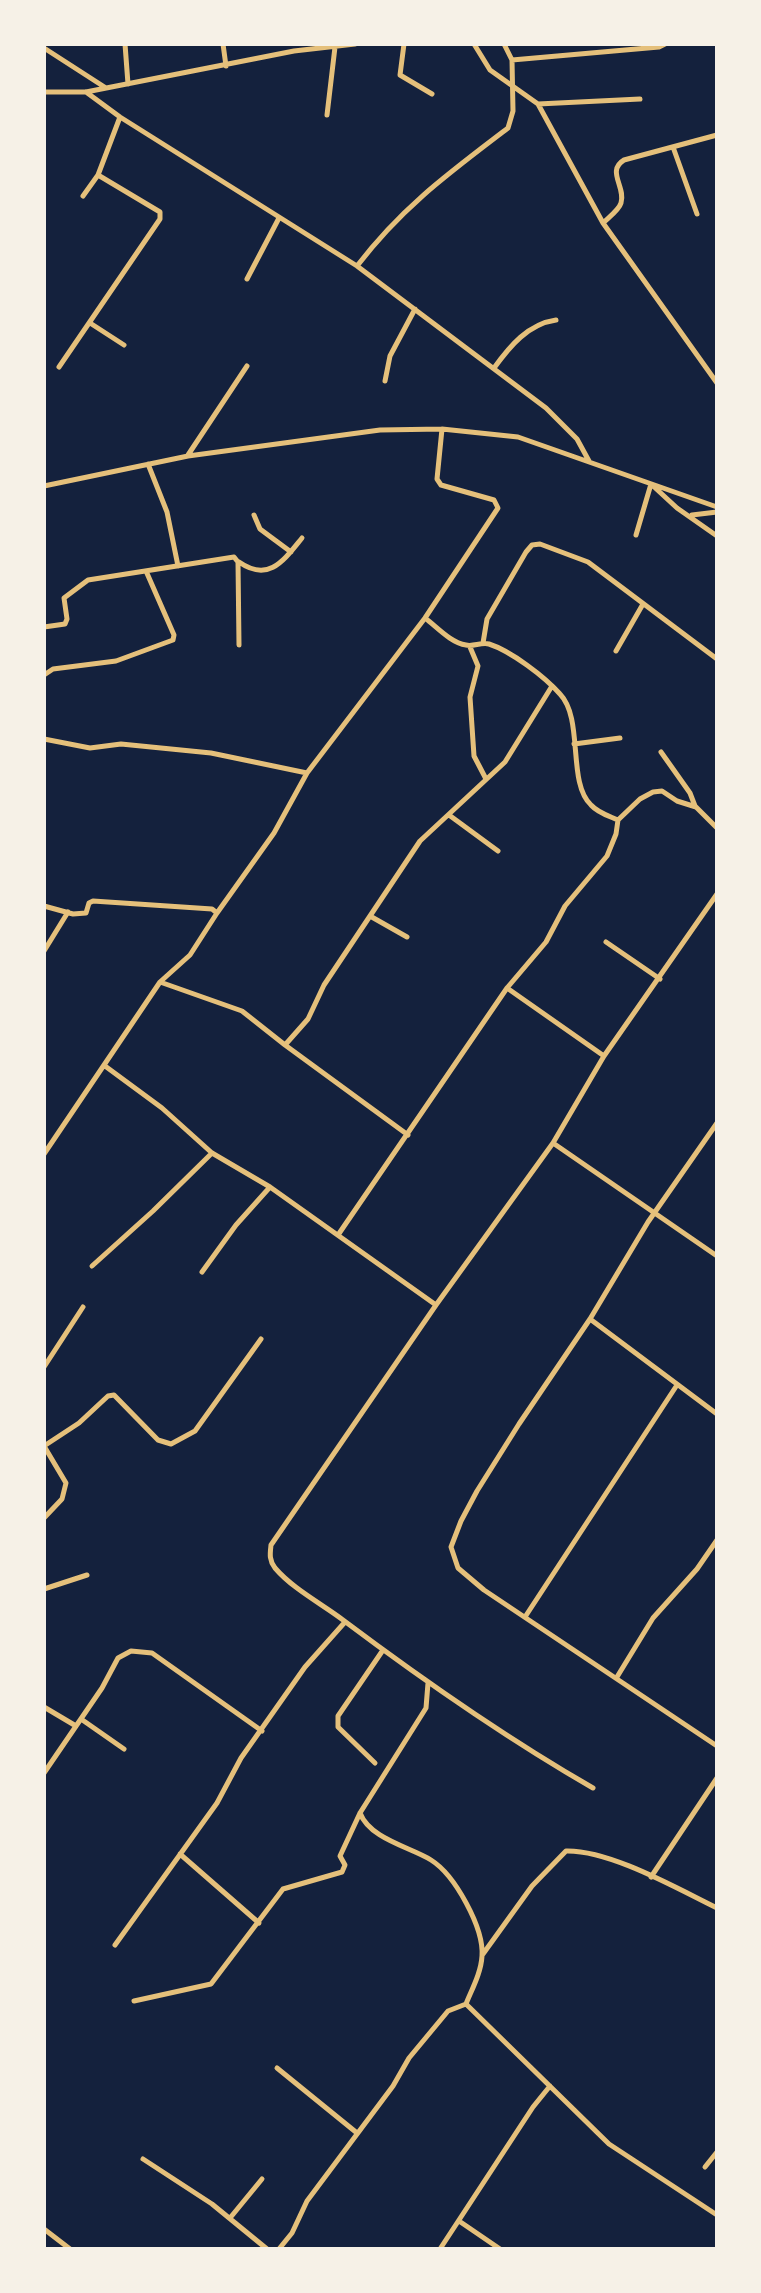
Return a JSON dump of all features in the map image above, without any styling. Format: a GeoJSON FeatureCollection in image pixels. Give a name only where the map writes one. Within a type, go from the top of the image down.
{"type":"FeatureCollection","features":[{"type":"Feature","properties":{"kind":"street"},"geometry":{"type":"LineString","coordinates":[[125,44],[128,84]]}},
{"type":"Feature","properties":{"kind":"street"},"geometry":{"type":"LineString","coordinates":[[223,44],[226,66]]}},
{"type":"Feature","properties":{"kind":"street"},"geometry":{"type":"LineString","coordinates":[[44,92],[106,89],[294,51],[355,44]]}},
{"type":"Feature","properties":{"kind":"street"},"geometry":{"type":"LineString","coordinates":[[404,44],[400,75],[432,94]]}},
{"type":"Feature","properties":{"kind":"street"},"geometry":{"type":"LineString","coordinates":[[474,44],[490,70],[538,104],[603,223],[717,383]]}},
{"type":"Feature","properties":{"kind":"street"},"geometry":{"type":"LineString","coordinates":[[357,266],[384,231],[417,198],[508,128],[513,111],[512,60],[504,44]]}},
{"type":"Feature","properties":{"kind":"street"},"geometry":{"type":"LineString","coordinates":[[512,60],[665,44]]}},
{"type":"Feature","properties":{"kind":"street"},"geometry":{"type":"LineString","coordinates":[[327,115],[335,47]]}},
{"type":"Feature","properties":{"kind":"street"},"geometry":{"type":"LineString","coordinates":[[44,48],[106,89]]}},
{"type":"Feature","properties":{"kind":"street"},"geometry":{"type":"LineString","coordinates":[[86,92],[120,117],[357,266],[561,421],[577,439],[590,462]]}},
{"type":"Feature","properties":{"kind":"street"},"geometry":{"type":"LineString","coordinates":[[538,104],[640,99]]}},
{"type":"Feature","properties":{"kind":"street"},"geometry":{"type":"LineString","coordinates":[[83,196],[98,175],[120,117]]}},
{"type":"Feature","properties":{"kind":"street"},"geometry":{"type":"LineString","coordinates":[[603,223],[620,206],[622,199],[616,170],[618,164],[717,135]]}},
{"type":"Feature","properties":{"kind":"street"},"geometry":{"type":"LineString","coordinates":[[673,147],[697,214]]}},
{"type":"Feature","properties":{"kind":"street"},"geometry":{"type":"LineString","coordinates":[[59,367],[161,215],[98,175]]}},
{"type":"Feature","properties":{"kind":"street"},"geometry":{"type":"LineString","coordinates":[[247,279],[279,218]]}},
{"type":"Feature","properties":{"kind":"street"},"geometry":{"type":"LineString","coordinates":[[385,381],[390,356],[415,309]]}},
{"type":"Feature","properties":{"kind":"street"},"geometry":{"type":"LineString","coordinates":[[494,368],[527,331],[556,320]]}},
{"type":"Feature","properties":{"kind":"street"},"geometry":{"type":"LineString","coordinates":[[90,323],[124,345]]}},
{"type":"Feature","properties":{"kind":"street"},"geometry":{"type":"LineString","coordinates":[[188,456],[247,366]]}},
{"type":"Feature","properties":{"kind":"street"},"geometry":{"type":"LineString","coordinates":[[44,1154],[160,982],[190,955],[274,833],[307,773],[425,618],[498,508],[494,500],[441,485],[437,479],[442,429]]}},
{"type":"Feature","properties":{"kind":"street"},"geometry":{"type":"LineString","coordinates":[[44,486],[188,456],[380,430],[442,429],[518,437],[717,509]]}},
{"type":"Feature","properties":{"kind":"street"},"geometry":{"type":"LineString","coordinates":[[147,464],[167,512],[178,566]]}},
{"type":"Feature","properties":{"kind":"street"},"geometry":{"type":"LineString","coordinates":[[651,484],[677,508],[717,536]]}},
{"type":"Feature","properties":{"kind":"street"},"geometry":{"type":"LineString","coordinates":[[636,535],[651,484]]}},
{"type":"Feature","properties":{"kind":"street"},"geometry":{"type":"LineString","coordinates":[[691,515],[717,509]]}},
{"type":"Feature","properties":{"kind":"street"},"geometry":{"type":"LineString","coordinates":[[254,515],[260,529],[291,552]]}},
{"type":"Feature","properties":{"kind":"street"},"geometry":{"type":"LineString","coordinates":[[44,627],[65,624],[64,598],[82,582],[229,557],[236,558],[248,569],[263,571],[274,568],[302,538]]}},
{"type":"Feature","properties":{"kind":"street"},"geometry":{"type":"LineString","coordinates":[[483,643],[487,619],[532,545],[540,544],[588,562],[717,659]]}},
{"type":"Feature","properties":{"kind":"street"},"geometry":{"type":"LineString","coordinates":[[238,562],[239,645]]}},
{"type":"Feature","properties":{"kind":"street"},"geometry":{"type":"LineString","coordinates":[[44,675],[53,669],[116,661],[173,640],[174,635],[146,571]]}},
{"type":"Feature","properties":{"kind":"street"},"geometry":{"type":"LineString","coordinates":[[616,651],[643,604]]}},
{"type":"Feature","properties":{"kind":"street"},"geometry":{"type":"LineString","coordinates":[[425,618],[450,638],[470,647],[478,666],[470,697],[474,756],[486,780]]}},
{"type":"Feature","properties":{"kind":"street"},"geometry":{"type":"LineString","coordinates":[[470,647],[483,643],[498,648],[552,686],[568,703],[581,783],[587,800],[594,808],[618,820]]}},
{"type":"Feature","properties":{"kind":"street"},"geometry":{"type":"LineString","coordinates":[[285,1045],[308,1019],[324,985],[420,841],[505,762],[552,686]]}},
{"type":"Feature","properties":{"kind":"street"},"geometry":{"type":"LineString","coordinates":[[574,744],[620,738]]}},
{"type":"Feature","properties":{"kind":"street"},"geometry":{"type":"LineString","coordinates":[[44,739],[90,748],[121,744],[211,753],[307,773]]}},
{"type":"Feature","properties":{"kind":"street"},"geometry":{"type":"LineString","coordinates":[[661,752],[690,793],[696,807],[717,828]]}},
{"type":"Feature","properties":{"kind":"street"},"geometry":{"type":"LineString","coordinates":[[338,1235],[507,988],[546,942],[565,906],[607,856],[618,820],[640,799],[657,790],[696,807]]}},
{"type":"Feature","properties":{"kind":"street"},"geometry":{"type":"LineString","coordinates":[[449,815],[498,851]]}},
{"type":"Feature","properties":{"kind":"street"},"geometry":{"type":"LineString","coordinates":[[593,1788],[553,1765],[383,1650],[274,1567],[269,1557],[271,1545],[436,1305],[553,1143],[604,1056],[717,894]]}},
{"type":"Feature","properties":{"kind":"street"},"geometry":{"type":"LineString","coordinates":[[44,906],[83,915],[93,901],[212,909],[217,913]]}},
{"type":"Feature","properties":{"kind":"street"},"geometry":{"type":"LineString","coordinates":[[44,951],[68,912]]}},
{"type":"Feature","properties":{"kind":"street"},"geometry":{"type":"LineString","coordinates":[[370,916],[407,937]]}},
{"type":"Feature","properties":{"kind":"street"},"geometry":{"type":"LineString","coordinates":[[606,942],[660,979]]}},
{"type":"Feature","properties":{"kind":"street"},"geometry":{"type":"LineString","coordinates":[[160,982],[242,1011],[408,1135]]}},
{"type":"Feature","properties":{"kind":"street"},"geometry":{"type":"LineString","coordinates":[[507,988],[604,1056]]}},
{"type":"Feature","properties":{"kind":"street"},"geometry":{"type":"LineString","coordinates":[[105,1066],[162,1108],[212,1153],[270,1187],[436,1305]]}},
{"type":"Feature","properties":{"kind":"street"},"geometry":{"type":"LineString","coordinates":[[717,1123],[636,1240],[590,1319],[477,1491],[453,1537],[451,1554],[458,1568],[484,1590],[717,1746]]}},
{"type":"Feature","properties":{"kind":"street"},"geometry":{"type":"LineString","coordinates":[[553,1143],[717,1256]]}},
{"type":"Feature","properties":{"kind":"street"},"geometry":{"type":"LineString","coordinates":[[92,1266],[212,1153]]}},
{"type":"Feature","properties":{"kind":"street"},"geometry":{"type":"LineString","coordinates":[[202,1272],[236,1225],[270,1187]]}},
{"type":"Feature","properties":{"kind":"street"},"geometry":{"type":"LineString","coordinates":[[44,1367],[83,1307]]}},
{"type":"Feature","properties":{"kind":"street"},"geometry":{"type":"LineString","coordinates":[[590,1319],[717,1414]]}},
{"type":"Feature","properties":{"kind":"street"},"geometry":{"type":"LineString","coordinates":[[44,1518],[62,1499],[66,1483],[44,1446],[79,1423],[108,1396],[114,1395],[158,1440],[171,1444],[195,1431],[261,1339]]}},
{"type":"Feature","properties":{"kind":"street"},"geometry":{"type":"LineString","coordinates":[[525,1617],[677,1385]]}},
{"type":"Feature","properties":{"kind":"street"},"geometry":{"type":"LineString","coordinates":[[617,1677],[653,1618],[697,1569],[717,1540]]}},
{"type":"Feature","properties":{"kind":"street"},"geometry":{"type":"LineString","coordinates":[[44,1589],[87,1575]]}},
{"type":"Feature","properties":{"kind":"street"},"geometry":{"type":"LineString","coordinates":[[115,1945],[217,1803],[241,1758],[305,1667],[345,1622]]}},
{"type":"Feature","properties":{"kind":"street"},"geometry":{"type":"LineString","coordinates":[[375,1763],[338,1727],[338,1716],[383,1650]]}},
{"type":"Feature","properties":{"kind":"street"},"geometry":{"type":"LineString","coordinates":[[44,1773],[118,1658],[131,1651],[152,1653],[262,1731]]}},
{"type":"Feature","properties":{"kind":"street"},"geometry":{"type":"LineString","coordinates":[[134,2001],[211,1984],[289,1885],[342,1872],[345,1865],[340,1856],[360,1813],[426,1708],[428,1682]]}},
{"type":"Feature","properties":{"kind":"street"},"geometry":{"type":"LineString","coordinates":[[44,1707],[76,1726]]}},
{"type":"Feature","properties":{"kind":"street"},"geometry":{"type":"LineString","coordinates":[[81,1719],[124,1749]]}},
{"type":"Feature","properties":{"kind":"street"},"geometry":{"type":"LineString","coordinates":[[651,1877],[717,1778]]}},
{"type":"Feature","properties":{"kind":"street"},"geometry":{"type":"LineString","coordinates":[[279,2249],[292,2233],[307,2201],[393,2086],[409,2058],[444,2016],[453,2008],[466,2004],[477,1978],[482,1954],[474,1916],[441,1866],[381,1834],[363,1821],[360,1813]]}},
{"type":"Feature","properties":{"kind":"street"},"geometry":{"type":"LineString","coordinates":[[482,1954],[532,1886],[566,1851],[584,1851],[651,1877],[717,1908]]}},
{"type":"Feature","properties":{"kind":"street"},"geometry":{"type":"LineString","coordinates":[[180,1854],[259,1923]]}},
{"type":"Feature","properties":{"kind":"street"},"geometry":{"type":"LineString","coordinates":[[466,2004],[569,2107],[619,2152],[717,2215]]}},
{"type":"Feature","properties":{"kind":"street"},"geometry":{"type":"LineString","coordinates":[[277,2068],[357,2133]]}},
{"type":"Feature","properties":{"kind":"street"},"geometry":{"type":"LineString","coordinates":[[440,2249],[550,2086]]}},
{"type":"Feature","properties":{"kind":"street"},"geometry":{"type":"LineString","coordinates":[[705,2167],[717,2152]]}},
{"type":"Feature","properties":{"kind":"street"},"geometry":{"type":"LineString","coordinates":[[143,2159],[230,2218],[267,2249]]}},
{"type":"Feature","properties":{"kind":"street"},"geometry":{"type":"LineString","coordinates":[[230,2218],[262,2179]]}},
{"type":"Feature","properties":{"kind":"street"},"geometry":{"type":"LineString","coordinates":[[459,2221],[500,2249]]}},
{"type":"Feature","properties":{"kind":"street"},"geometry":{"type":"LineString","coordinates":[[44,2229],[70,2249]]}}]}
